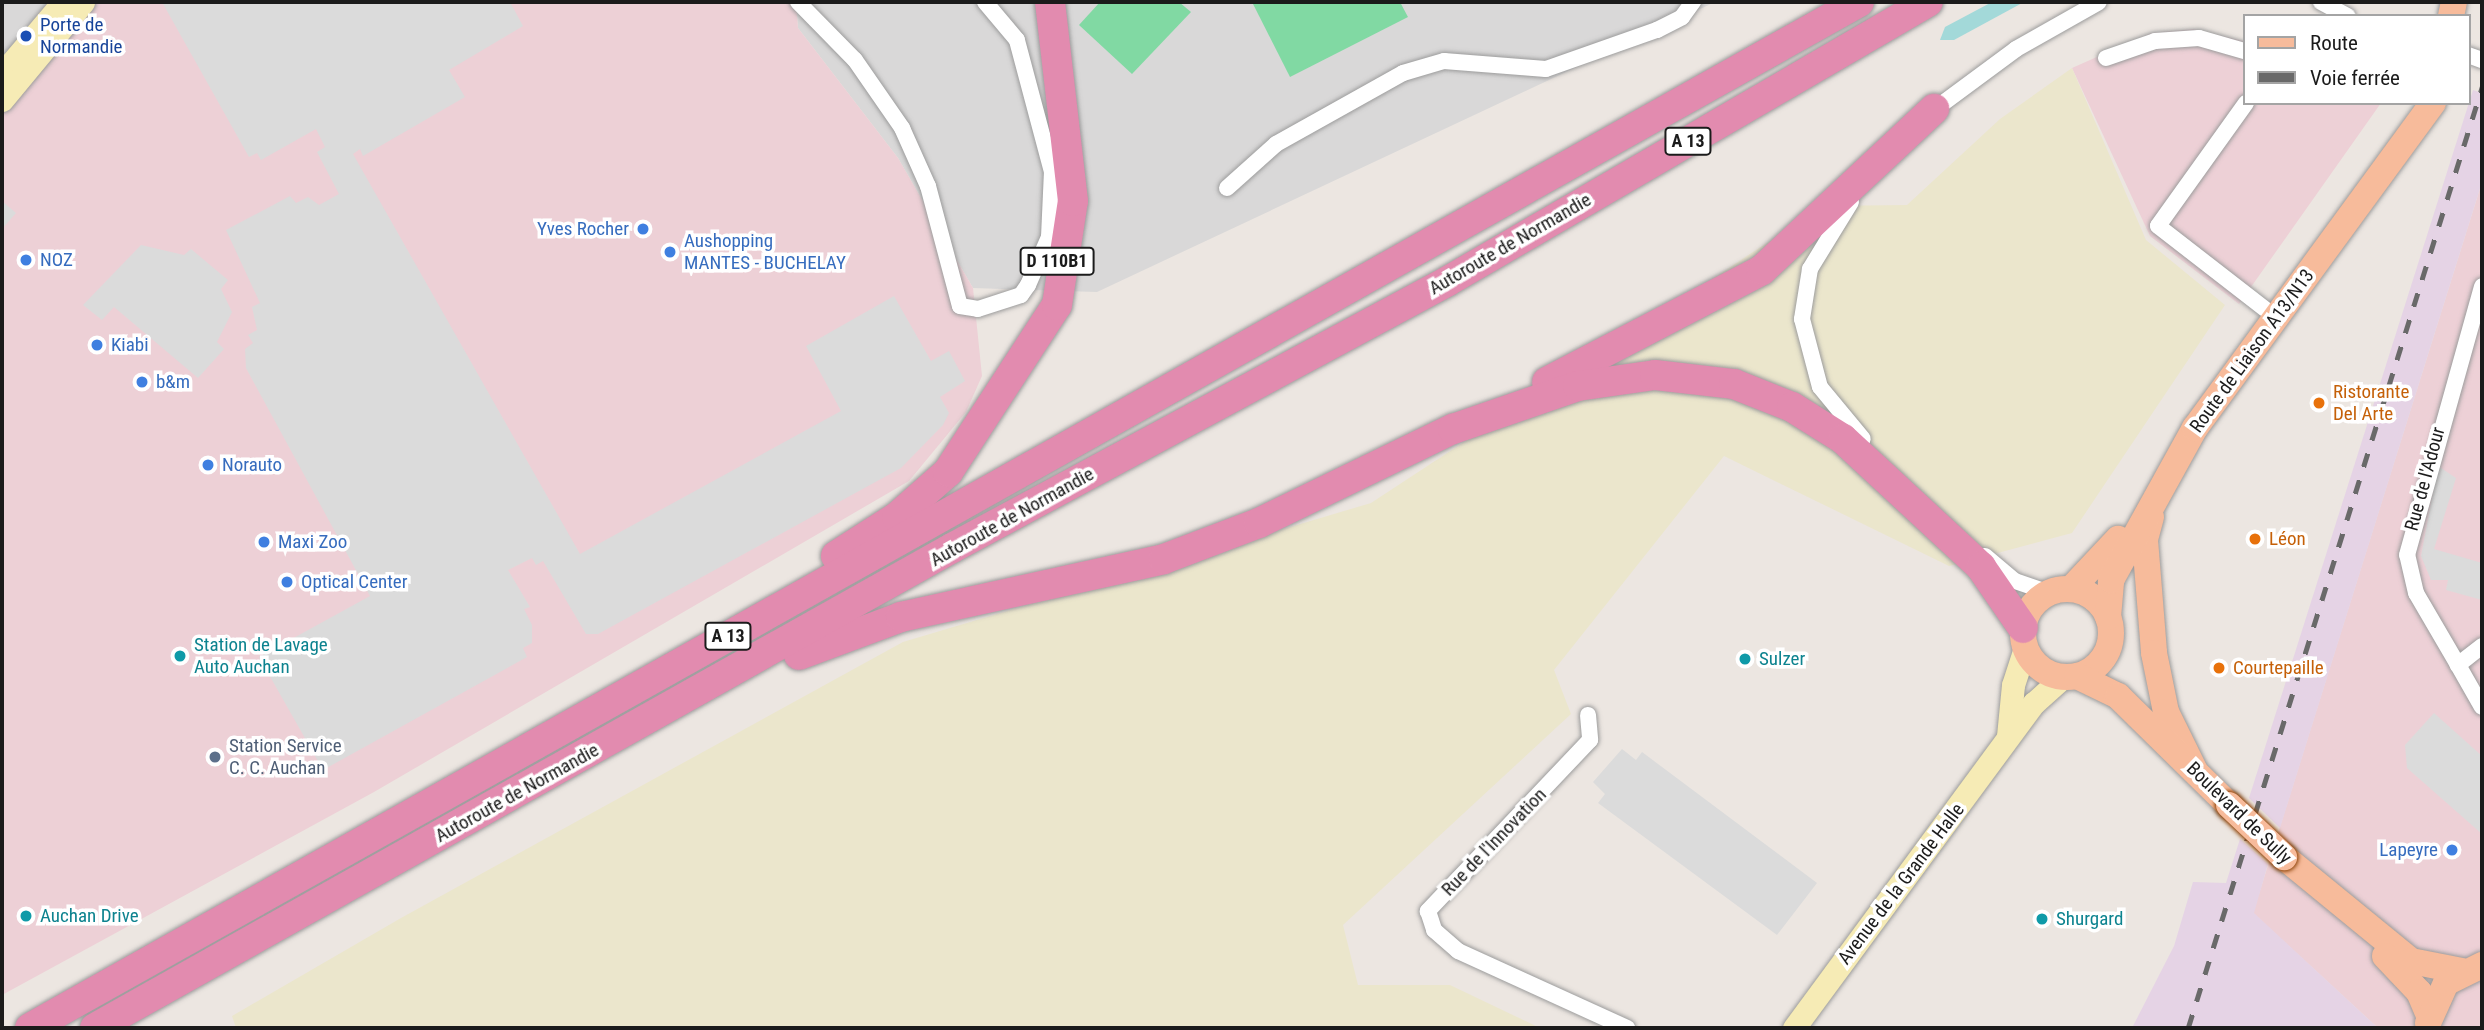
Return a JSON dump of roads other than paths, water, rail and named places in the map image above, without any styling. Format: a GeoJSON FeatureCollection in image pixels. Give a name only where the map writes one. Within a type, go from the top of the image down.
{"type":"FeatureCollection","features":[{"type":"Feature","properties":{"kind":"highway"},"geometry":{"type":"LineString","coordinates":[[760,618],[766,598],[925,496],[976,435],[1057,304],[1072,230],[1050,2]]}},
{"type":"Feature","properties":{"kind":"highway","name":"Autoroute de Normandie"},"geometry":{"type":"LineString","coordinates":[[30,1028],[1859,2]]}},
{"type":"Feature","properties":{"kind":"highway","name":"Autoroute de Normandie"},"geometry":{"type":"LineString","coordinates":[[94,1028],[1444,283],[1928,2]]}},
{"type":"Feature","properties":{"kind":"highway"},"geometry":{"type":"LineString","coordinates":[[764,656],[805,654],[901,617],[1164,559],[1259,523],[1746,281],[1807,233],[1934,109]]}},
{"type":"Feature","properties":{"kind":"highway","name":"D 110B1"},"geometry":{"type":"LineString","coordinates":[[1031,347],[1049,301],[1061,231],[1052,172]]}},
{"type":"Feature","properties":{"kind":"highway"},"geometry":{"type":"LineString","coordinates":[[1452,429],[1578,386],[1629,377],[1680,375],[1734,384],[1819,422],[1866,458],[1981,567],[2024,638]]}},
{"type":"Feature","properties":{"kind":"main road","name":"Route de Liaison A13/N13"},"geometry":{"type":"LineString","coordinates":[[2060,591],[2110,551],[2175,436],[2265,309],[2417,105]]}},
{"type":"Feature","properties":{"kind":"main road","name":"Route de Liaison A13/N13"},"geometry":{"type":"LineString","coordinates":[[2108,617],[2111,580],[2158,489],[2210,406],[2432,105]]}},
{"type":"Feature","properties":{"kind":"main road"},"geometry":{"type":"LineString","coordinates":[[2158,489],[2145,540],[2154,653],[2166,712],[2194,769]]}},
{"type":"Feature","properties":{"kind":"main road"},"geometry":{"type":"LineString","coordinates":[[2060,591],[2091,596],[2108,617],[2110,644],[2122,679],[2155,730],[2111,690],[2038,667],[2024,638],[2033,606],[2060,591]]}},
{"type":"Feature","properties":{"kind":"main road"},"geometry":{"type":"LineString","coordinates":[[2070,677],[2098,665],[2110,644]]}},
{"type":"Feature","properties":{"kind":"main road","name":"Boulevard de Sully"},"geometry":{"type":"LineString","coordinates":[[2155,730],[2325,894]]}},
{"type":"Feature","properties":{"kind":"main road"},"geometry":{"type":"LineString","coordinates":[[2325,894],[2411,961],[2472,968]]}},
{"type":"Feature","properties":{"kind":"main road"},"geometry":{"type":"LineString","coordinates":[[2325,894],[2419,992],[2428,1022]]}},
{"type":"Feature","properties":{"kind":"main road"},"geometry":{"type":"LineString","coordinates":[[2428,1022],[2442,987],[2472,968]]}},
{"type":"Feature","properties":{"kind":"street"},"geometry":{"type":"LineString","coordinates":[[2,74],[63,2]]}},
{"type":"Feature","properties":{"kind":"street"},"geometry":{"type":"LineString","coordinates":[[2,100],[83,2]]}},
{"type":"Feature","properties":{"kind":"street"},"geometry":{"type":"LineString","coordinates":[[798,2],[855,60],[902,128],[928,186],[960,306],[995,307],[1021,295],[1049,237],[1052,172]]}},
{"type":"Feature","properties":{"kind":"street","name":"D 110B1"},"geometry":{"type":"LineString","coordinates":[[985,2],[1008,23],[1020,48],[1052,172]]}},
{"type":"Feature","properties":{"kind":"street"},"geometry":{"type":"LineString","coordinates":[[1227,188],[1276,144],[1403,73],[1444,61],[1546,69],[1657,30],[1682,17],[1693,2]]}},
{"type":"Feature","properties":{"kind":"street"},"geometry":{"type":"LineString","coordinates":[[2060,591],[2006,574],[1839,416],[1807,354],[1803,303],[1818,251],[1853,200],[1934,109],[2015,49],[2099,2]]}},
{"type":"Feature","properties":{"kind":"street"},"geometry":{"type":"LineString","coordinates":[[2321,2],[2343,14]]}},
{"type":"Feature","properties":{"kind":"street"},"geometry":{"type":"LineString","coordinates":[[2337,2],[2351,14]]}},
{"type":"Feature","properties":{"kind":"street"},"geometry":{"type":"LineString","coordinates":[[2106,58],[2155,41],[2199,38],[2242,50]]}},
{"type":"Feature","properties":{"kind":"street"},"geometry":{"type":"LineString","coordinates":[[2245,105],[2158,226],[2265,309]]}},
{"type":"Feature","properties":{"kind":"street","name":"Rue de l'Adour"},"geometry":{"type":"LineString","coordinates":[[2482,286],[2407,555],[2416,593],[2482,707]]}},
{"type":"Feature","properties":{"kind":"street"},"geometry":{"type":"LineString","coordinates":[[2007,739],[2024,638]]}},
{"type":"Feature","properties":{"kind":"street"},"geometry":{"type":"LineString","coordinates":[[2458,666],[2482,646]]}},
{"type":"Feature","properties":{"kind":"street","name":"Avenue de la Grande Halle"},"geometry":{"type":"LineString","coordinates":[[1794,1028],[2007,739],[2070,677]]}},
{"type":"Feature","properties":{"kind":"street","name":"Rue de l'Innovation"},"geometry":{"type":"LineString","coordinates":[[1588,715],[1590,740],[1428,911],[1434,930],[1458,951],[1627,1028]]}},
{"type":"Feature","properties":{"kind":"water"},"geometry":{"type":"Polygon","coordinates":[[[1992,2],[2024,2],[1954,40],[1940,40],[1945,27],[1992,2]]]}},
{"type":"Feature","properties":{"kind":"railway"},"geometry":{"type":"LineString","coordinates":[[2188,1028],[2482,87]]}},
{"type":"Feature","properties":{"kind":"place","name":"Porte de Normandie"},"geometry":{"type":"Point","coordinates":[26,36]}},
{"type":"Feature","properties":{"kind":"place","name":"Yves Rocher"},"geometry":{"type":"Point","coordinates":[643,229]}},
{"type":"Feature","properties":{"kind":"place","name":"Aushopping MANTES - BUCHELAY"},"geometry":{"type":"Point","coordinates":[670,252]}},
{"type":"Feature","properties":{"kind":"place","name":"NOZ"},"geometry":{"type":"Point","coordinates":[26,260]}},
{"type":"Feature","properties":{"kind":"place","name":"Kiabi"},"geometry":{"type":"Point","coordinates":[97,345]}},
{"type":"Feature","properties":{"kind":"place","name":"b&m"},"geometry":{"type":"Point","coordinates":[142,382]}},
{"type":"Feature","properties":{"kind":"place","name":"Ristorante Del Arte"},"geometry":{"type":"Point","coordinates":[2319,403]}},
{"type":"Feature","properties":{"kind":"place","name":"Norauto"},"geometry":{"type":"Point","coordinates":[208,465]}},
{"type":"Feature","properties":{"kind":"place","name":"Léon"},"geometry":{"type":"Point","coordinates":[2255,539]}},
{"type":"Feature","properties":{"kind":"place","name":"Maxi Zoo"},"geometry":{"type":"Point","coordinates":[264,542]}},
{"type":"Feature","properties":{"kind":"place","name":"Optical Center"},"geometry":{"type":"Point","coordinates":[287,582]}},
{"type":"Feature","properties":{"kind":"place","name":"Station de Lavage Auto Auchan"},"geometry":{"type":"Point","coordinates":[180,656]}},
{"type":"Feature","properties":{"kind":"place","name":"Sulzer"},"geometry":{"type":"Point","coordinates":[1745,659]}},
{"type":"Feature","properties":{"kind":"place","name":"Courtepaille"},"geometry":{"type":"Point","coordinates":[2219,668]}},
{"type":"Feature","properties":{"kind":"place","name":"Station Service C. C. Auchan"},"geometry":{"type":"Point","coordinates":[215,757]}},
{"type":"Feature","properties":{"kind":"place","name":"Lapeyre"},"geometry":{"type":"Point","coordinates":[2452,850]}},
{"type":"Feature","properties":{"kind":"place","name":"Auchan Drive"},"geometry":{"type":"Point","coordinates":[26,916]}},
{"type":"Feature","properties":{"kind":"place","name":"Shurgard"},"geometry":{"type":"Point","coordinates":[2042,919]}}]}
